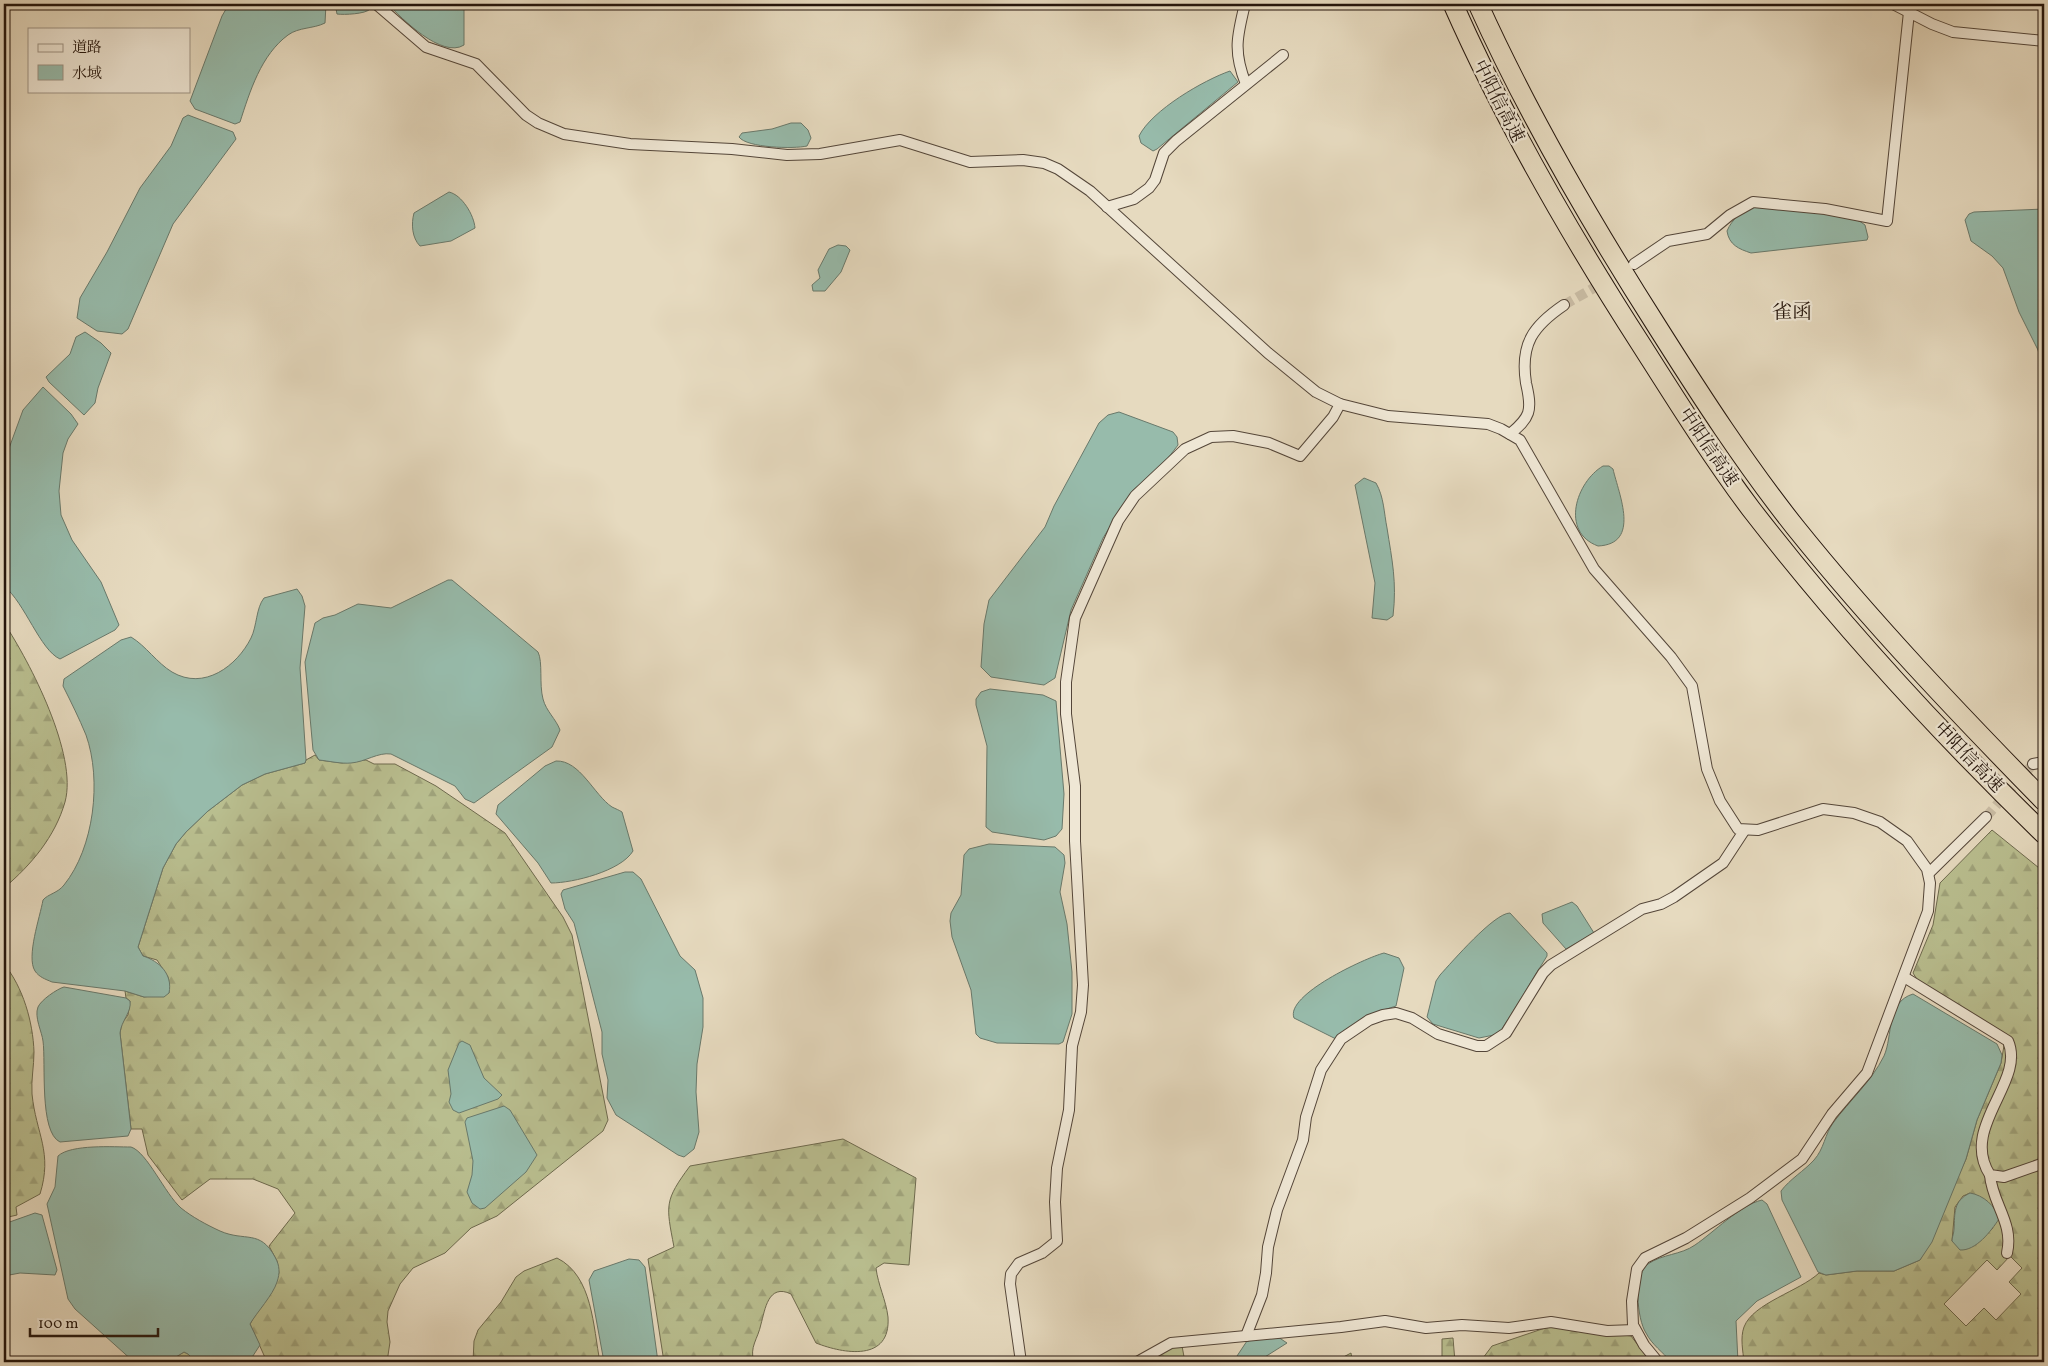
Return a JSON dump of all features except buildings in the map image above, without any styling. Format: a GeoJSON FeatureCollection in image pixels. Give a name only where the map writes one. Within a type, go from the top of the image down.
{"type":"FeatureCollection","features":[{"type":"Feature","properties":{"kind":"highway","name":"中阳信高速"},"geometry":{"type":"LineString","coordinates":[[1453,4],[1499,104],[1559,214],[1642,347],[1726,474],[1778,542],[1871,652],[1964,753],[2044,834]]}},
{"type":"Feature","properties":{"kind":"highway","name":"中阳信高速"},"geometry":{"type":"LineString","coordinates":[[1478,4],[1529,111],[1580,202],[1672,350],[1745,460],[1796,527],[1889,636],[1975,730],[2044,801]]}},
{"type":"Feature","properties":{"kind":"street"},"geometry":{"type":"LineString","coordinates":[[376,4],[426,47],[476,64],[526,115],[538,123],[564,134],[630,144],[732,149],[788,155],[820,154],[900,140],[970,162],[1023,160],[1044,163],[1067,174],[1090,191],[1294,375],[1316,392],[1340,404],[1388,416],[1488,424],[1520,440],[1594,569],[1671,657],[1692,686],[1707,769],[1730,818],[1738,829],[1744,831],[1758,830],[1823,809],[1854,813],[1880,822],[1896,832],[1915,849],[1929,873],[1928,911],[1867,1073],[1832,1114],[1802,1159],[1750,1198],[1686,1238],[1640,1263],[1634,1277],[1632,1317],[1635,1330],[1658,1362]]}},
{"type":"Feature","properties":{"kind":"street"},"geometry":{"type":"LineString","coordinates":[[1245,4],[1236,42],[1238,64],[1246,84]]}},
{"type":"Feature","properties":{"kind":"street"},"geometry":{"type":"LineString","coordinates":[[1893,4],[1954,32],[2044,42]]}},
{"type":"Feature","properties":{"kind":"street"},"geometry":{"type":"LineString","coordinates":[[1634,264],[1668,241],[1707,234],[1730,215],[1753,202],[1825,209],[1887,221],[1909,12]]}},
{"type":"Feature","properties":{"kind":"street"},"geometry":{"type":"LineString","coordinates":[[1107,207],[1134,199],[1149,188],[1156,180],[1164,153],[1176,141],[1283,55]]}},
{"type":"Feature","properties":{"kind":"street"},"geometry":{"type":"LineString","coordinates":[[1510,434],[1525,420],[1530,405],[1523,362],[1536,327],[1546,317],[1564,305]]}},
{"type":"Feature","properties":{"kind":"street"},"geometry":{"type":"LineString","coordinates":[[1021,1362],[1010,1279],[1019,1263],[1042,1253],[1057,1241],[1055,1202],[1057,1168],[1069,1110],[1072,1046],[1081,1012],[1083,985],[1075,841],[1075,786],[1066,714],[1066,682],[1075,618],[1118,521],[1136,496],[1185,449],[1212,437],[1233,436],[1269,443],[1300,456],[1332,417],[1340,404]]}},
{"type":"Feature","properties":{"kind":"street"},"geometry":{"type":"LineString","coordinates":[[2033,764],[2044,762]]}},
{"type":"Feature","properties":{"kind":"street"},"geometry":{"type":"LineString","coordinates":[[1929,873],[1986,816]]}},
{"type":"Feature","properties":{"kind":"street"},"geometry":{"type":"LineString","coordinates":[[1246,1336],[1262,1296],[1268,1247],[1277,1210],[1303,1140],[1306,1117],[1321,1070],[1341,1039],[1369,1020],[1383,1014],[1396,1013],[1412,1018],[1438,1034],[1477,1046],[1492,1044],[1506,1033],[1543,973],[1550,965],[1642,909],[1661,904],[1674,897],[1722,862],[1744,831]]}},
{"type":"Feature","properties":{"kind":"street"},"geometry":{"type":"LineString","coordinates":[[1904,977],[2001,1035],[2008,1041],[2012,1049],[2012,1064],[1996,1097],[1982,1140],[1982,1156],[1990,1175],[1990,1186],[2008,1227],[2008,1253]]}},
{"type":"Feature","properties":{"kind":"street"},"geometry":{"type":"LineString","coordinates":[[1990,1175],[2004,1177],[2044,1164]]}},
{"type":"Feature","properties":{"kind":"street"},"geometry":{"type":"LineString","coordinates":[[1137,1362],[1171,1343],[1386,1321],[1426,1328],[1462,1325],[1509,1328],[1551,1322],[1607,1330],[1635,1330]]}},
{"type":"Feature","properties":{"kind":"green space"},"geometry":{"type":"Polygon","coordinates":[[[4,623],[38,684],[49,710],[65,760],[67,782],[65,802],[61,815],[48,839],[33,860],[4,888],[4,623]]]}},
{"type":"Feature","properties":{"kind":"green space"},"geometry":{"type":"Polygon","coordinates":[[[315,755],[319,760],[342,763],[366,760],[374,764],[395,764],[436,786],[505,833],[563,917],[572,935],[608,1120],[603,1131],[497,1216],[471,1228],[445,1253],[413,1268],[400,1284],[388,1311],[387,1322],[390,1342],[387,1362],[267,1362],[250,1324],[279,1273],[277,1261],[269,1246],[295,1213],[278,1189],[253,1179],[210,1179],[182,1200],[148,1155],[142,1129],[131,1129],[120,1033],[122,1023],[128,1015],[130,1001],[126,998],[125,991],[144,997],[169,993],[168,977],[157,960],[143,956],[138,947],[163,868],[176,844],[186,832],[208,811],[242,785],[265,774],[305,763],[306,760],[315,755]]]}},
{"type":"Feature","properties":{"kind":"green space"},"geometry":{"type":"Polygon","coordinates":[[[1992,830],[2044,872],[2044,1362],[1744,1362],[1742,1336],[1744,1327],[1749,1319],[1767,1304],[1801,1286],[1819,1273],[1826,1275],[1857,1271],[1894,1271],[1920,1260],[1966,1159],[1977,1120],[2001,1063],[2006,1034],[1918,981],[1913,973],[1933,925],[1940,883],[1992,830]],[[1970,1193],[1963,1196],[1955,1207],[1952,1241],[1986,1234],[1993,1228],[1970,1193]],[[2010,1256],[1997,1270],[1987,1260],[1944,1304],[1966,1326],[1984,1308],[1996,1320],[2021,1294],[2009,1282],[2022,1268],[2010,1256]]]}},
{"type":"Feature","properties":{"kind":"green space"},"geometry":{"type":"Polygon","coordinates":[[[4,964],[22,994],[32,1029],[34,1052],[32,1094],[45,1166],[40,1194],[16,1207],[17,1215],[4,1218],[4,964]]]}},
{"type":"Feature","properties":{"kind":"green space"},"geometry":{"type":"Polygon","coordinates":[[[843,1139],[916,1178],[909,1265],[884,1263],[876,1268],[888,1317],[887,1331],[882,1342],[874,1348],[864,1351],[839,1350],[816,1343],[791,1294],[777,1292],[772,1295],[766,1305],[753,1347],[754,1362],[664,1362],[648,1259],[674,1247],[669,1222],[669,1204],[675,1188],[690,1166],[843,1139]]]}},
{"type":"Feature","properties":{"kind":"green space"},"geometry":{"type":"Polygon","coordinates":[[[557,1258],[569,1266],[585,1290],[593,1318],[600,1362],[473,1362],[474,1341],[478,1330],[501,1302],[516,1277],[524,1271],[557,1258]]]}},
{"type":"Feature","properties":{"kind":"green space"},"geometry":{"type":"Polygon","coordinates":[[[1551,1326],[1631,1336],[1651,1362],[1480,1362],[1492,1346],[1551,1326]]]}},
{"type":"Feature","properties":{"kind":"green space"},"geometry":{"type":"Polygon","coordinates":[[[1453,1338],[1455,1362],[1442,1362],[1442,1339],[1453,1338]]]}},
{"type":"Feature","properties":{"kind":"green space"},"geometry":{"type":"Polygon","coordinates":[[[1174,1346],[1182,1346],[1185,1362],[1144,1362],[1174,1346]]]}},
{"type":"Feature","properties":{"kind":"green space"},"geometry":{"type":"Polygon","coordinates":[[[184,1352],[196,1362],[168,1362],[184,1352]]]}},
{"type":"Feature","properties":{"kind":"green space"},"geometry":{"type":"Polygon","coordinates":[[[1351,1353],[1352,1360],[1398,1359],[1398,1362],[1334,1362],[1351,1353]]]}},
{"type":"Feature","properties":{"kind":"water"},"geometry":{"type":"Polygon","coordinates":[[[229,4],[326,4],[325,23],[292,32],[271,53],[258,74],[240,122],[235,124],[195,109],[190,101],[222,16],[229,4]]]}},
{"type":"Feature","properties":{"kind":"water"},"geometry":{"type":"Polygon","coordinates":[[[335,4],[369,4],[370,9],[360,13],[337,14],[335,4]]]}},
{"type":"Feature","properties":{"kind":"water"},"geometry":{"type":"Polygon","coordinates":[[[388,4],[464,4],[464,45],[455,48],[434,42],[412,27],[388,4]]]}},
{"type":"Feature","properties":{"kind":"water"},"geometry":{"type":"Polygon","coordinates":[[[1230,71],[1238,82],[1157,149],[1153,151],[1141,143],[1139,136],[1146,126],[1167,106],[1207,81],[1230,71]]]}},
{"type":"Feature","properties":{"kind":"water"},"geometry":{"type":"Polygon","coordinates":[[[188,115],[233,132],[236,139],[173,224],[128,329],[122,334],[97,331],[77,318],[80,298],[107,252],[140,188],[171,146],[183,118],[188,115]]]}},
{"type":"Feature","properties":{"kind":"water"},"geometry":{"type":"Polygon","coordinates":[[[791,123],[801,123],[808,130],[811,138],[807,146],[782,147],[761,145],[744,141],[739,137],[742,133],[772,129],[791,123]]]}},
{"type":"Feature","properties":{"kind":"water"},"geometry":{"type":"Polygon","coordinates":[[[449,192],[458,197],[467,206],[475,228],[451,241],[420,246],[415,239],[413,231],[414,213],[449,192]]]}},
{"type":"Feature","properties":{"kind":"water"},"geometry":{"type":"Polygon","coordinates":[[[1754,206],[1844,216],[1865,225],[1868,237],[1867,240],[1751,253],[1732,243],[1727,231],[1738,216],[1754,206]]]}},
{"type":"Feature","properties":{"kind":"water"},"geometry":{"type":"Polygon","coordinates":[[[2044,209],[2044,372],[2038,350],[2019,312],[2003,268],[1992,256],[1971,241],[1965,220],[1969,214],[1974,212],[2044,209]]]}},
{"type":"Feature","properties":{"kind":"water"},"geometry":{"type":"Polygon","coordinates":[[[838,245],[846,246],[850,250],[841,272],[825,291],[813,291],[812,285],[820,278],[818,270],[829,249],[838,245]]]}},
{"type":"Feature","properties":{"kind":"water"},"geometry":{"type":"Polygon","coordinates":[[[85,332],[111,353],[98,388],[95,403],[84,415],[46,377],[70,354],[76,337],[85,332]]]}},
{"type":"Feature","properties":{"kind":"water"},"geometry":{"type":"Polygon","coordinates":[[[43,387],[71,414],[78,424],[68,439],[63,453],[59,491],[61,515],[72,540],[101,582],[119,625],[115,630],[60,659],[46,646],[19,603],[4,586],[4,462],[23,410],[43,387]]]}},
{"type":"Feature","properties":{"kind":"water"},"geometry":{"type":"Polygon","coordinates":[[[1119,412],[1173,432],[1177,437],[1178,445],[1162,466],[1133,490],[1103,538],[1071,610],[1055,678],[1044,685],[991,677],[981,667],[984,624],[989,600],[1045,527],[1054,506],[1099,423],[1108,415],[1119,412]]]}},
{"type":"Feature","properties":{"kind":"water"},"geometry":{"type":"Polygon","coordinates":[[[1603,466],[1609,466],[1613,469],[1624,516],[1623,528],[1619,537],[1611,543],[1598,546],[1586,539],[1579,530],[1576,519],[1576,507],[1585,483],[1593,473],[1603,466]]]}},
{"type":"Feature","properties":{"kind":"water"},"geometry":{"type":"Polygon","coordinates":[[[1364,478],[1376,483],[1381,494],[1384,511],[1394,582],[1393,616],[1387,620],[1372,618],[1375,583],[1355,485],[1364,478]]]}},
{"type":"Feature","properties":{"kind":"water"},"geometry":{"type":"Polygon","coordinates":[[[448,580],[452,580],[538,652],[543,699],[560,730],[552,747],[474,803],[465,799],[455,786],[391,754],[381,754],[356,762],[343,763],[319,760],[313,750],[305,662],[315,623],[358,604],[391,608],[448,580]]]}},
{"type":"Feature","properties":{"kind":"water"},"geometry":{"type":"Polygon","coordinates":[[[297,589],[302,596],[305,606],[300,668],[306,760],[305,763],[265,774],[242,785],[208,811],[176,844],[163,868],[138,947],[143,956],[154,961],[164,969],[169,980],[169,993],[164,997],[144,997],[125,991],[52,982],[40,976],[35,971],[32,956],[34,937],[43,900],[62,888],[74,870],[88,833],[94,792],[94,772],[91,753],[86,735],[63,686],[64,679],[121,640],[131,637],[161,664],[172,672],[184,677],[196,679],[218,673],[237,658],[245,648],[253,633],[259,607],[264,598],[297,589]]]}},
{"type":"Feature","properties":{"kind":"water"},"geometry":{"type":"Polygon","coordinates":[[[990,689],[1043,695],[1056,701],[1064,794],[1062,829],[1056,836],[1044,840],[992,832],[986,827],[987,746],[976,699],[981,692],[990,689]]]}},
{"type":"Feature","properties":{"kind":"water"},"geometry":{"type":"Polygon","coordinates":[[[556,761],[565,762],[580,772],[605,802],[622,812],[633,851],[627,858],[608,870],[571,881],[551,883],[538,863],[496,814],[498,805],[545,766],[556,761]]]}},
{"type":"Feature","properties":{"kind":"water"},"geometry":{"type":"Polygon","coordinates":[[[989,844],[1055,847],[1064,855],[1065,863],[1060,892],[1067,924],[1072,972],[1072,1014],[1063,1042],[1059,1044],[997,1043],[980,1038],[976,1034],[971,990],[952,937],[950,921],[951,913],[961,895],[964,855],[969,849],[989,844]]]}},
{"type":"Feature","properties":{"kind":"water"},"geometry":{"type":"Polygon","coordinates":[[[625,872],[633,872],[641,879],[680,956],[695,970],[703,998],[703,1027],[697,1064],[696,1092],[699,1132],[694,1149],[684,1157],[616,1115],[607,1098],[608,1080],[602,1054],[602,1032],[574,923],[565,909],[561,894],[563,890],[625,872]]]}},
{"type":"Feature","properties":{"kind":"water"},"geometry":{"type":"Polygon","coordinates":[[[1572,902],[1577,906],[1594,933],[1566,949],[1543,923],[1542,914],[1572,902]]]}},
{"type":"Feature","properties":{"kind":"water"},"geometry":{"type":"Polygon","coordinates":[[[1510,913],[1547,953],[1547,956],[1499,1034],[1479,1038],[1433,1024],[1427,1017],[1436,981],[1440,975],[1484,929],[1503,915],[1510,913]]]}},
{"type":"Feature","properties":{"kind":"water"},"geometry":{"type":"Polygon","coordinates":[[[1384,953],[1399,958],[1404,968],[1396,1006],[1371,1014],[1336,1039],[1294,1018],[1295,1009],[1302,999],[1314,989],[1345,970],[1384,953]]]}},
{"type":"Feature","properties":{"kind":"water"},"geometry":{"type":"Polygon","coordinates":[[[64,987],[126,998],[130,1001],[120,1033],[131,1129],[128,1136],[60,1142],[53,1136],[46,1111],[44,1051],[37,1011],[40,1004],[46,998],[64,987]]]}},
{"type":"Feature","properties":{"kind":"water"},"geometry":{"type":"Polygon","coordinates":[[[1913,994],[1997,1044],[2002,1055],[2001,1063],[1977,1120],[1966,1159],[1932,1242],[1920,1260],[1894,1271],[1857,1271],[1826,1275],[1818,1272],[1782,1200],[1781,1191],[1814,1160],[1833,1123],[1867,1083],[1884,1056],[1894,1012],[1898,1004],[1904,998],[1913,994]]]}},
{"type":"Feature","properties":{"kind":"water"},"geometry":{"type":"Polygon","coordinates":[[[462,1041],[470,1045],[484,1078],[502,1095],[498,1099],[459,1113],[453,1110],[449,1102],[451,1094],[448,1070],[459,1043],[462,1041]]]}},
{"type":"Feature","properties":{"kind":"water"},"geometry":{"type":"Polygon","coordinates":[[[504,1106],[510,1110],[537,1155],[526,1172],[485,1208],[480,1209],[472,1203],[467,1192],[472,1175],[473,1161],[465,1122],[467,1118],[504,1106]]]}},
{"type":"Feature","properties":{"kind":"water"},"geometry":{"type":"Polygon","coordinates":[[[131,1147],[137,1150],[150,1165],[181,1208],[200,1221],[220,1231],[258,1239],[269,1248],[275,1257],[278,1263],[279,1276],[272,1292],[250,1324],[260,1345],[249,1362],[196,1362],[184,1352],[168,1362],[134,1362],[75,1309],[68,1299],[47,1204],[55,1187],[58,1156],[64,1152],[82,1148],[131,1147]]]}},
{"type":"Feature","properties":{"kind":"water"},"geometry":{"type":"Polygon","coordinates":[[[1970,1193],[1980,1196],[1988,1202],[1995,1210],[1999,1219],[1977,1244],[1960,1250],[1952,1241],[1955,1213],[1960,1200],[1970,1193]]]}},
{"type":"Feature","properties":{"kind":"water"},"geometry":{"type":"Polygon","coordinates":[[[1762,1200],[1767,1204],[1801,1277],[1757,1301],[1736,1321],[1738,1362],[1671,1362],[1651,1341],[1640,1318],[1638,1287],[1643,1270],[1648,1264],[1659,1258],[1690,1248],[1745,1207],[1762,1200]]]}},
{"type":"Feature","properties":{"kind":"water"},"geometry":{"type":"Polygon","coordinates":[[[35,1213],[42,1215],[57,1270],[55,1275],[20,1273],[4,1276],[4,1224],[35,1213]]]}},
{"type":"Feature","properties":{"kind":"water"},"geometry":{"type":"Polygon","coordinates":[[[629,1259],[639,1260],[645,1267],[658,1362],[604,1362],[589,1280],[594,1271],[629,1259]]]}},
{"type":"Feature","properties":{"kind":"water"},"geometry":{"type":"Polygon","coordinates":[[[1278,1337],[1287,1343],[1257,1362],[1233,1362],[1247,1341],[1278,1337]]]}},
{"type":"Feature","properties":{"kind":"tunnel"},"geometry":{"type":"LineString","coordinates":[[1564,305],[1625,270]]}},
{"type":"Feature","properties":{"kind":"tunnel"},"geometry":{"type":"LineString","coordinates":[[1986,817],[2033,764]]}},
{"type":"Feature","properties":{"kind":"district","name":"雀函"},"geometry":{"type":"Point","coordinates":[1792,311]}}]}
